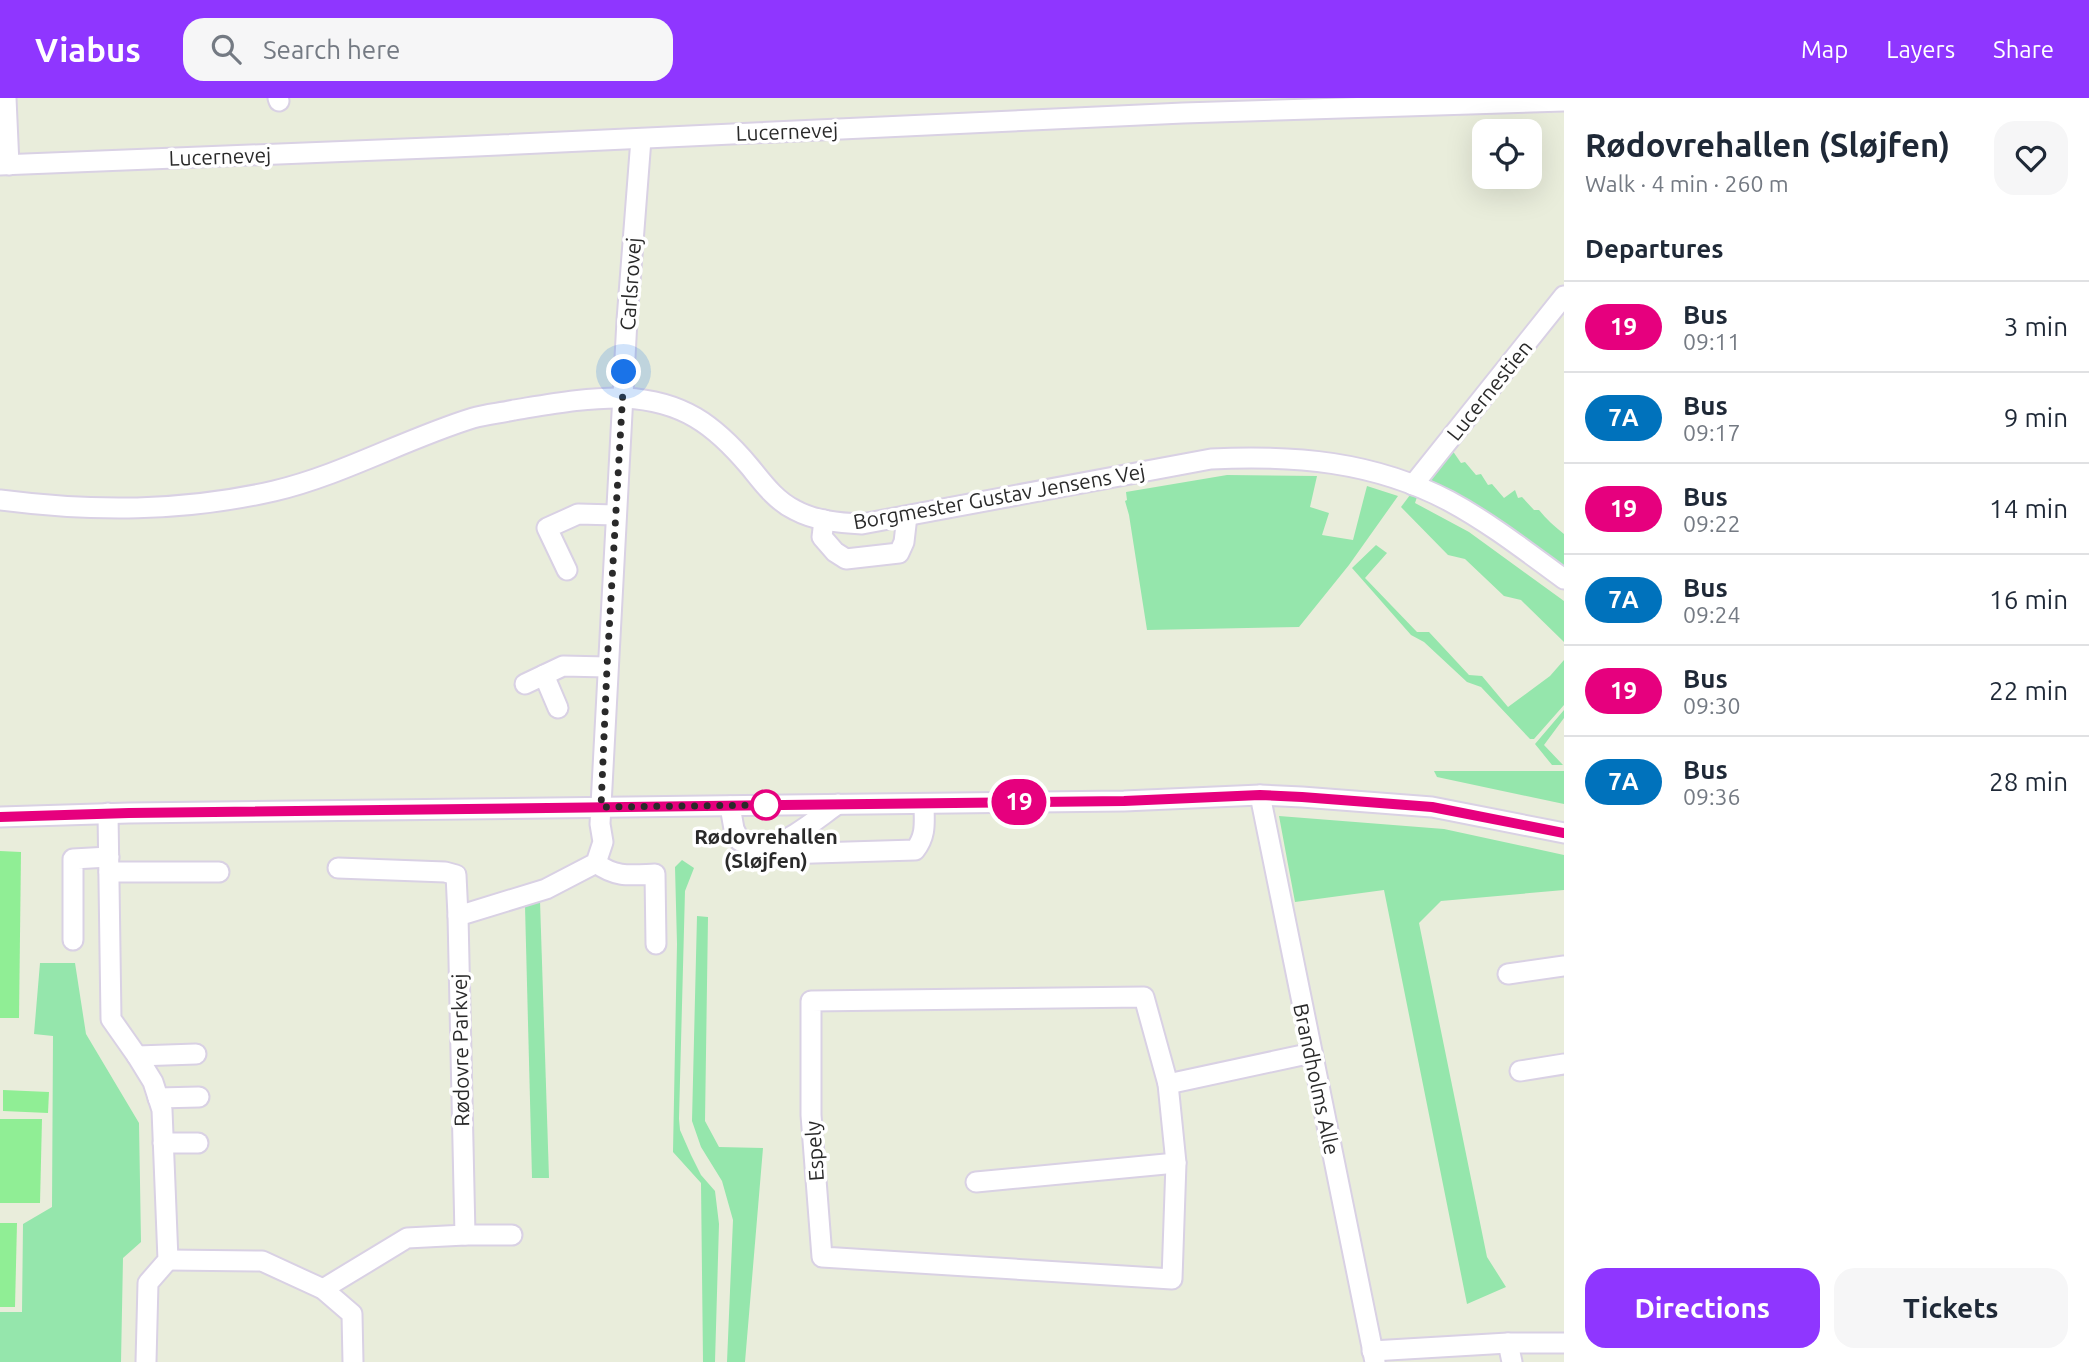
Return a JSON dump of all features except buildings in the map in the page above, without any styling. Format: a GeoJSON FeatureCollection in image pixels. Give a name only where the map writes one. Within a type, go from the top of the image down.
{"type":"FeatureCollection","features":[{"type":"Feature","properties":{"kind":"street","name":"Lucernevej"},"geometry":{"type":"LineString","coordinates":[[6,98],[5,165],[1182,113],[1564,101]]}},
{"type":"Feature","properties":{"kind":"street","name":"Carlsrovej"},"geometry":{"type":"LineString","coordinates":[[601,807],[623,398],[641,139]]}},
{"type":"Feature","properties":{"kind":"street","name":"Lucernestien"},"geometry":{"type":"LineString","coordinates":[[1413,485],[1564,296]]}},
{"type":"Feature","properties":{"kind":"street","name":"Borgmester Gustav Jensens Vej"},"geometry":{"type":"LineString","coordinates":[[0,500],[120,509],[171,508],[216,501],[275,490],[313,479],[474,418],[559,402],[623,398],[654,401],[679,408],[707,424],[732,446],[771,493],[795,510],[824,520],[862,524],[1210,459],[1307,459],[1353,466],[1413,485],[1449,501],[1488,524],[1564,579]]}},
{"type":"Feature","properties":{"kind":"street"},"geometry":{"type":"LineString","coordinates":[[567,570],[547,528],[578,514],[616,515]]}},
{"type":"Feature","properties":{"kind":"street"},"geometry":{"type":"LineString","coordinates":[[824,520],[822,537],[835,552],[846,559],[899,553],[904,542],[907,516]]}},
{"type":"Feature","properties":{"kind":"street"},"geometry":{"type":"LineString","coordinates":[[525,684],[563,666],[607,667]]}},
{"type":"Feature","properties":{"kind":"street"},"geometry":{"type":"LineString","coordinates":[[544,675],[558,708]]}},
{"type":"Feature","properties":{"kind":"street"},"geometry":{"type":"LineString","coordinates":[[0,817],[108,813],[1124,801],[1260,795],[1432,807],[1564,833]]}},
{"type":"Feature","properties":{"kind":"street","name":"Brandholms Alle"},"geometry":{"type":"LineString","coordinates":[[1260,795],[1374,1356]]}},
{"type":"Feature","properties":{"kind":"street"},"geometry":{"type":"LineString","coordinates":[[730,806],[734,829],[740,841],[756,847],[770,846],[784,839],[838,804]]}},
{"type":"Feature","properties":{"kind":"street"},"geometry":{"type":"LineString","coordinates":[[770,846],[781,854],[915,849],[923,841],[925,833],[924,804]]}},
{"type":"Feature","properties":{"kind":"street"},"geometry":{"type":"LineString","coordinates":[[457,916],[545,889],[596,863],[603,842],[601,807]]}},
{"type":"Feature","properties":{"kind":"street"},"geometry":{"type":"LineString","coordinates":[[108,813],[111,1019],[153,1082],[162,1110],[168,1259],[148,1283],[146,1362]]}},
{"type":"Feature","properties":{"kind":"street"},"geometry":{"type":"LineString","coordinates":[[73,940],[74,859],[219,872]]}},
{"type":"Feature","properties":{"kind":"street"},"geometry":{"type":"LineString","coordinates":[[596,863],[609,873],[655,874],[656,944]]}},
{"type":"Feature","properties":{"kind":"street","name":"Rødovre Parkvej"},"geometry":{"type":"LineString","coordinates":[[338,868],[446,872],[456,875],[465,1235]]}},
{"type":"Feature","properties":{"kind":"street"},"geometry":{"type":"LineString","coordinates":[[1508,974],[1564,967]]}},
{"type":"Feature","properties":{"kind":"street","name":"Espely"},"geometry":{"type":"LineString","coordinates":[[1144,998],[1168,1084],[1176,1163],[1172,1279],[822,1257],[811,1115],[811,1001],[1144,998]]}},
{"type":"Feature","properties":{"kind":"street"},"geometry":{"type":"LineString","coordinates":[[1168,1084],[1312,1053]]}},
{"type":"Feature","properties":{"kind":"street"},"geometry":{"type":"LineString","coordinates":[[137,1056],[196,1054]]}},
{"type":"Feature","properties":{"kind":"street"},"geometry":{"type":"LineString","coordinates":[[1520,1071],[1564,1065]]}},
{"type":"Feature","properties":{"kind":"street"},"geometry":{"type":"LineString","coordinates":[[158,1098],[199,1097]]}},
{"type":"Feature","properties":{"kind":"street"},"geometry":{"type":"LineString","coordinates":[[163,1143],[198,1143]]}},
{"type":"Feature","properties":{"kind":"street"},"geometry":{"type":"LineString","coordinates":[[976,1182],[1176,1163]]}},
{"type":"Feature","properties":{"kind":"street"},"geometry":{"type":"LineString","coordinates":[[323,1289],[407,1238],[512,1235]]}},
{"type":"Feature","properties":{"kind":"street"},"geometry":{"type":"LineString","coordinates":[[168,1259],[262,1261],[323,1289],[352,1314],[353,1362]]}},
{"type":"Feature","properties":{"kind":"street"},"geometry":{"type":"LineString","coordinates":[[1374,1356],[1510,1353],[1564,1343]]}},
{"type":"Feature","properties":{"kind":"green space"},"geometry":{"type":"Polygon","coordinates":[[[1450,447],[1461,463],[1465,462],[1476,475],[1481,474],[1488,485],[1492,484],[1504,498],[1515,490],[1518,498],[1522,497],[1534,510],[1539,510],[1564,534],[1564,573],[1424,482],[1450,447]]]}},
{"type":"Feature","properties":{"kind":"green space"},"geometry":{"type":"Polygon","coordinates":[[[1227,475],[1317,476],[1310,507],[1329,513],[1322,535],[1353,540],[1367,486],[1398,496],[1349,565],[1299,627],[1147,630],[1125,501],[1126,492],[1227,475]]]}},
{"type":"Feature","properties":{"kind":"green space"},"geometry":{"type":"Polygon","coordinates":[[[1413,491],[1418,494],[1415,503],[1469,532],[1564,601],[1564,642],[1521,600],[1504,596],[1465,559],[1448,555],[1401,507],[1413,491]]]}},
{"type":"Feature","properties":{"kind":"green space"},"geometry":{"type":"Polygon","coordinates":[[[1376,545],[1387,553],[1365,578],[1417,632],[1429,632],[1469,675],[1482,676],[1508,707],[1550,676],[1564,660],[1564,705],[1534,739],[1530,739],[1481,687],[1467,682],[1424,642],[1411,635],[1352,568],[1376,545]]]}},
{"type":"Feature","properties":{"kind":"green space"},"geometry":{"type":"Polygon","coordinates":[[[1564,710],[1564,718],[1544,745],[1563,765],[1552,765],[1535,744],[1564,710]]]}},
{"type":"Feature","properties":{"kind":"green space"},"geometry":{"type":"Polygon","coordinates":[[[1434,771],[1564,771],[1564,804],[1437,777],[1434,771]]]}},
{"type":"Feature","properties":{"kind":"green space"},"geometry":{"type":"Polygon","coordinates":[[[1279,816],[1444,829],[1564,855],[1564,890],[1441,901],[1419,923],[1487,1257],[1506,1287],[1467,1304],[1384,890],[1295,902],[1279,816]]]}},
{"type":"Feature","properties":{"kind":"green space"},"geometry":{"type":"Polygon","coordinates":[[[0,851],[21,852],[19,1018],[0,1018],[0,851]]]}},
{"type":"Feature","properties":{"kind":"green space"},"geometry":{"type":"Polygon","coordinates":[[[682,860],[694,868],[685,891],[679,1119],[680,1130],[701,1175],[715,1191],[719,1224],[715,1362],[703,1362],[701,1183],[673,1152],[677,944],[675,867],[682,860]]]}},
{"type":"Feature","properties":{"kind":"green space"},"geometry":{"type":"Polygon","coordinates":[[[540,901],[549,1178],[532,1178],[525,906],[540,901]]]}},
{"type":"Feature","properties":{"kind":"green space"},"geometry":{"type":"Polygon","coordinates":[[[697,916],[708,917],[705,1121],[719,1147],[763,1148],[745,1362],[727,1362],[733,1220],[722,1181],[701,1147],[692,1121],[697,916]]]}},
{"type":"Feature","properties":{"kind":"green space"},"geometry":{"type":"Polygon","coordinates":[[[40,963],[75,963],[86,1034],[139,1123],[141,1242],[123,1258],[121,1362],[0,1362],[0,1312],[22,1312],[23,1224],[52,1207],[53,1036],[34,1034],[40,963]]]}},
{"type":"Feature","properties":{"kind":"green space"},"geometry":{"type":"Polygon","coordinates":[[[3,1090],[49,1092],[48,1113],[3,1111],[3,1090]]]}},
{"type":"Feature","properties":{"kind":"green space"},"geometry":{"type":"Polygon","coordinates":[[[0,1119],[42,1119],[40,1203],[0,1203],[0,1119]]]}},
{"type":"Feature","properties":{"kind":"green space"},"geometry":{"type":"Polygon","coordinates":[[[0,1223],[17,1223],[15,1307],[0,1307],[0,1223]]]}},
{"type":"Feature","properties":{"kind":"bus line","name":"19"},"geometry":{"type":"LineString","coordinates":[[0,817],[129,813],[1124,801],[1260,795],[1432,807],[1564,833]]}},
{"type":"Feature","properties":{"kind":"place","name":"Rødovrehallen (Sløjfen)"},"geometry":{"type":"Point","coordinates":[766,805]}},
{"type":"Feature","properties":{"kind":"route"},"geometry":{"type":"LineString","coordinates":[[624,372],[601,807],[770,805],[766,805]]}}]}
